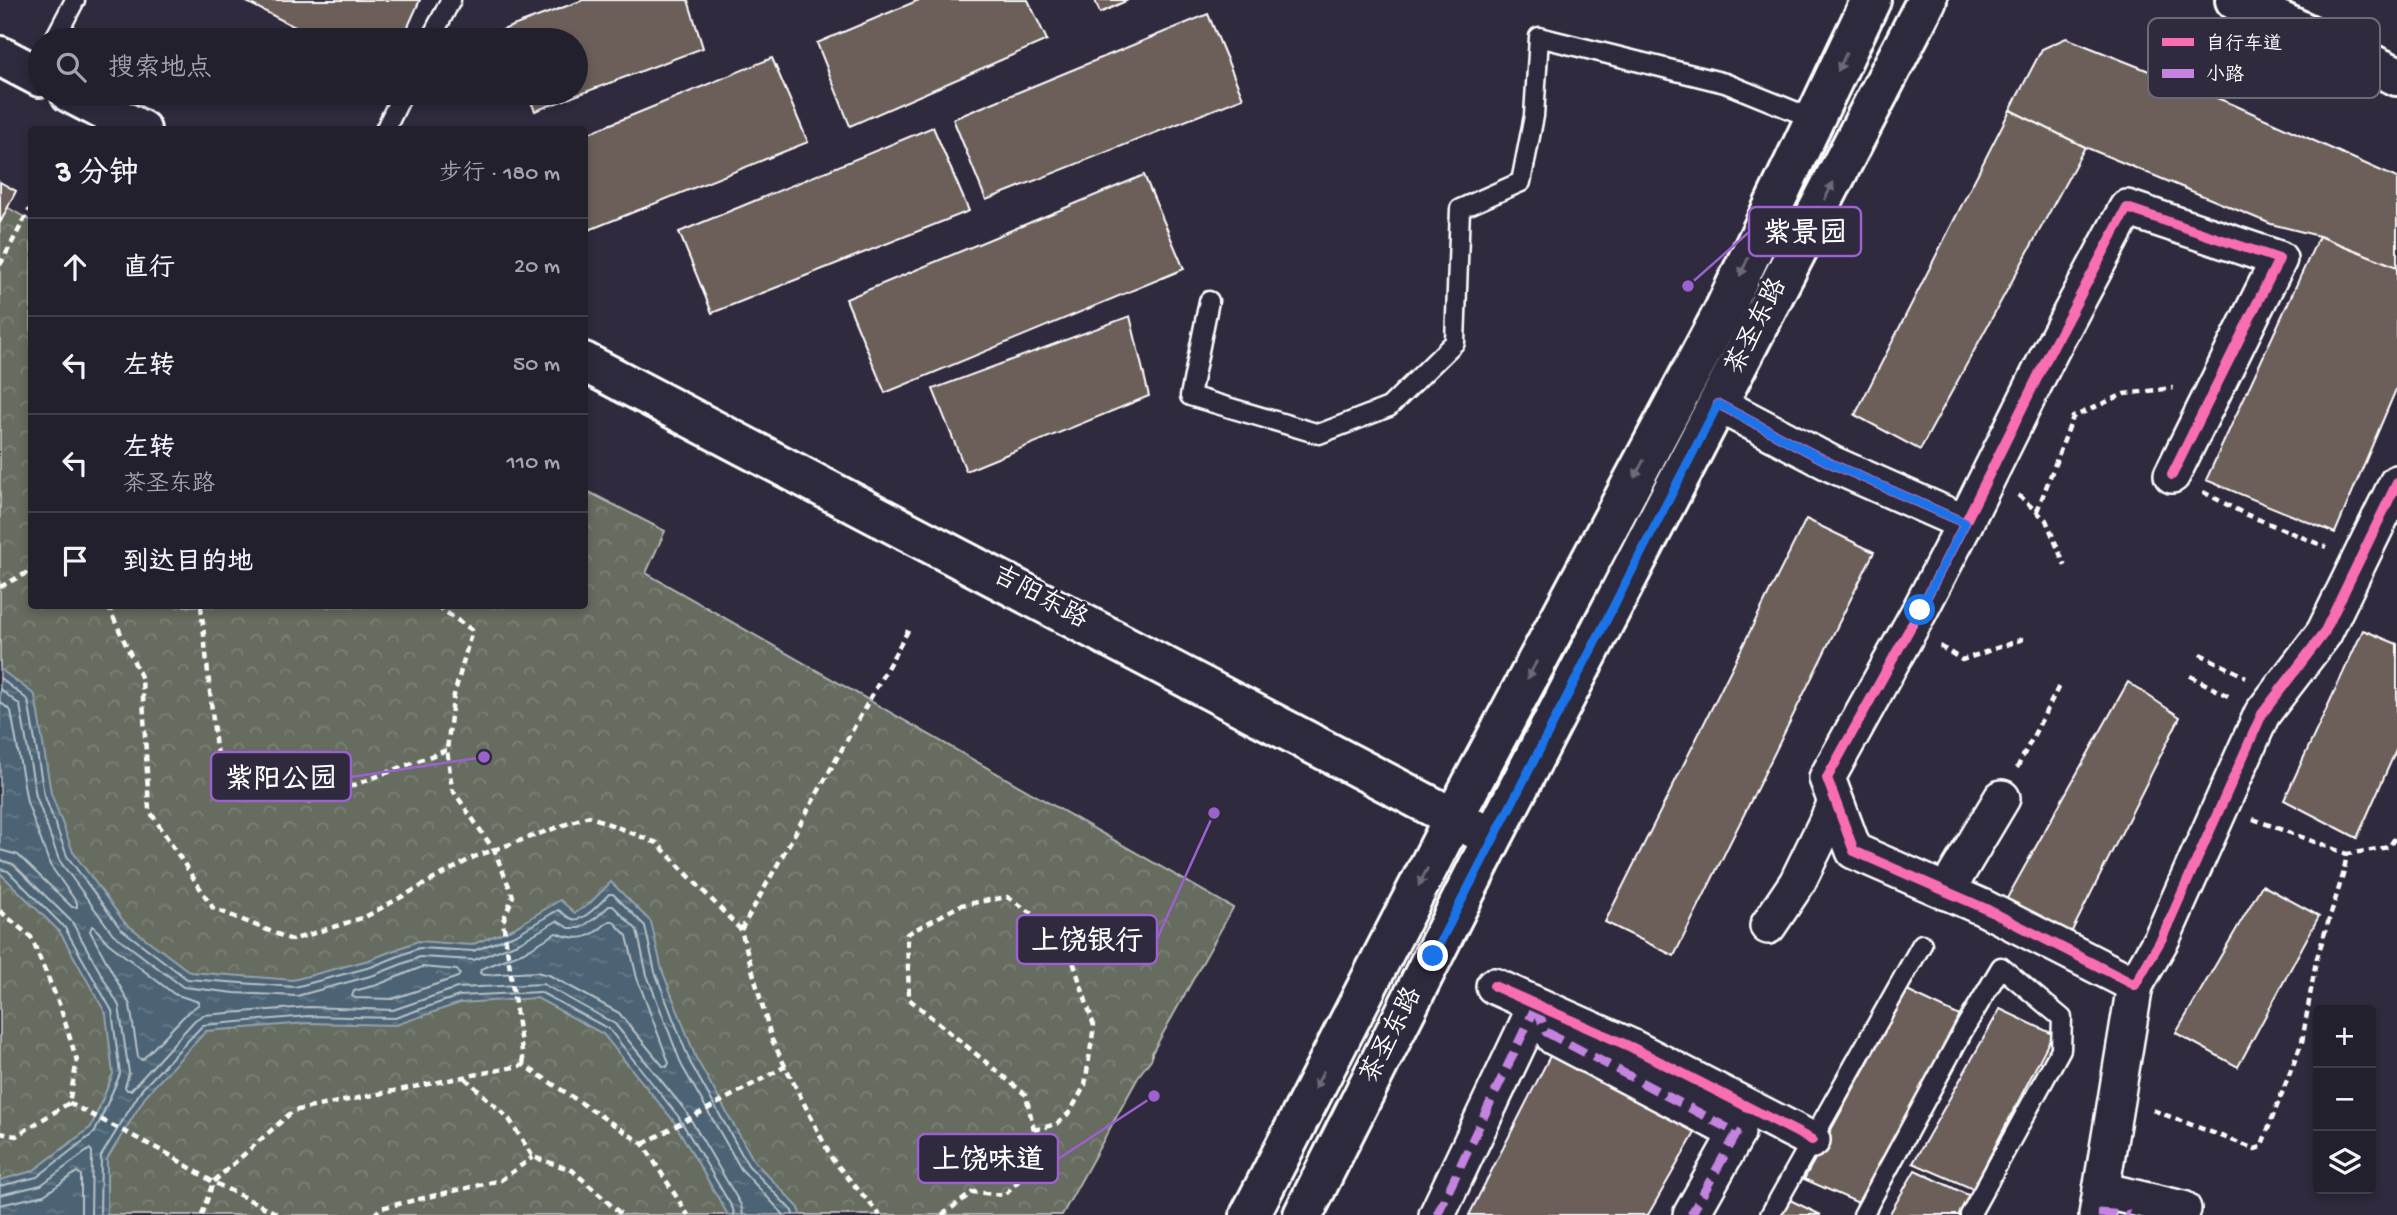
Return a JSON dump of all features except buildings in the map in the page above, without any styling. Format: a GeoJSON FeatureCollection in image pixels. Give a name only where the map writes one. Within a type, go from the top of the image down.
{"type":"FeatureCollection","features":[{"type":"Feature","properties":{"kind":"main road","name":"茶圣东路"},"geometry":{"type":"LineString","coordinates":[[1250,1215],[1454,817],[1724,310],[1871,0]]}},
{"type":"Feature","properties":{"kind":"main road","name":"茶圣东路"},"geometry":{"type":"LineString","coordinates":[[1303,1215],[1492,839],[1927,0]]}},
{"type":"Feature","properties":{"kind":"main road"},"geometry":{"type":"LineString","coordinates":[[2235,0],[2273,18]]}},
{"type":"Feature","properties":{"kind":"main road"},"geometry":{"type":"LineString","coordinates":[[0,56],[28,68]]}},
{"type":"Feature","properties":{"kind":"main road"},"geometry":{"type":"LineString","coordinates":[[2380,68],[2397,76]]}},
{"type":"Feature","properties":{"kind":"main road"},"geometry":{"type":"LineString","coordinates":[[94,105],[133,126]]}},
{"type":"Feature","properties":{"kind":"main road","name":"吉阳东路"},"geometry":{"type":"LineString","coordinates":[[588,364],[1492,839]]}},
{"type":"Feature","properties":{"kind":"street"},"geometry":{"type":"LineString","coordinates":[[2135,985],[1996,914],[1854,851],[1827,778],[1910,628],[2050,352],[2127,208],[2279,259],[2172,475]]}},
{"type":"Feature","properties":{"kind":"street"},"geometry":{"type":"LineString","coordinates":[[1718,404],[1832,464],[1965,523]]}},
{"type":"Feature","properties":{"kind":"street"},"geometry":{"type":"LineString","coordinates":[[2183,1209],[2099,1202],[2135,985],[2162,938],[2270,704],[2324,633],[2350,565],[2397,483]]}},
{"type":"Feature","properties":{"kind":"street"},"geometry":{"type":"LineString","coordinates":[[1946,892],[2002,798]]}},
{"type":"Feature","properties":{"kind":"street"},"geometry":{"type":"LineString","coordinates":[[1768,926],[1797,883],[1836,803]]}},
{"type":"Feature","properties":{"kind":"street"},"geometry":{"type":"LineString","coordinates":[[1494,986],[1631,1047],[1812,1140]]}},
{"type":"Feature","properties":{"kind":"street"},"geometry":{"type":"LineString","coordinates":[[1437,1215],[1536,1006]]}},
{"type":"Feature","properties":{"kind":"street"},"geometry":{"type":"LineString","coordinates":[[1536,1006],[1546,1032],[1737,1133],[1691,1215]]}},
{"type":"Feature","properties":{"kind":"lane"},"geometry":{"type":"LineString","coordinates":[[60,28],[75,0]]}},
{"type":"Feature","properties":{"kind":"lane"},"geometry":{"type":"LineString","coordinates":[[436,28],[451,0]]}},
{"type":"Feature","properties":{"kind":"lane"},"geometry":{"type":"LineString","coordinates":[[1209,301],[1191,396],[1319,434],[1389,407],[1455,342],[1460,209],[1521,182],[1534,116],[1539,37],[1725,83],[1814,120]]}},
{"type":"Feature","properties":{"kind":"lane"},"geometry":{"type":"LineString","coordinates":[[387,126],[398,105]]}},
{"type":"Feature","properties":{"kind":"lane"},"geometry":{"type":"LineString","coordinates":[[1770,1215],[1922,944]]}},
{"type":"Feature","properties":{"kind":"lane"},"geometry":{"type":"LineString","coordinates":[[1863,1215],[1964,1029],[2001,967],[2062,1018],[2062,1049],[1970,1215]]}},
{"type":"Feature","properties":{"kind":"path"},"geometry":{"type":"LineString","coordinates":[[0,265],[28,212]]}},
{"type":"Feature","properties":{"kind":"path"},"geometry":{"type":"LineString","coordinates":[[2037,511],[2074,417],[2124,394],[2176,387],[2204,409]]}},
{"type":"Feature","properties":{"kind":"path"},"geometry":{"type":"LineString","coordinates":[[1990,471],[2046,520],[2065,566]]}},
{"type":"Feature","properties":{"kind":"path"},"geometry":{"type":"LineString","coordinates":[[2172,475],[2350,565]]}},
{"type":"Feature","properties":{"kind":"path"},"geometry":{"type":"LineString","coordinates":[[0,587],[28,572]]}},
{"type":"Feature","properties":{"kind":"path"},"geometry":{"type":"LineString","coordinates":[[109,609],[142,679],[149,810],[213,908],[292,940],[365,917],[474,857],[589,816],[657,843],[741,930],[772,1040],[832,1159],[880,1215]]}},
{"type":"Feature","properties":{"kind":"path"},"geometry":{"type":"LineString","coordinates":[[201,609],[216,748],[240,799],[312,801],[447,750]]}},
{"type":"Feature","properties":{"kind":"path"},"geometry":{"type":"LineString","coordinates":[[441,609],[472,630],[453,699],[447,750],[452,789],[495,850],[513,896],[503,921],[524,1065]]}},
{"type":"Feature","properties":{"kind":"path"},"geometry":{"type":"LineString","coordinates":[[741,930],[909,627]]}},
{"type":"Feature","properties":{"kind":"path"},"geometry":{"type":"LineString","coordinates":[[1910,628],[1962,660],[2026,638]]}},
{"type":"Feature","properties":{"kind":"path"},"geometry":{"type":"LineString","coordinates":[[2200,654],[2270,704]]}},
{"type":"Feature","properties":{"kind":"path"},"geometry":{"type":"LineString","coordinates":[[2190,676],[2270,704]]}},
{"type":"Feature","properties":{"kind":"path"},"geometry":{"type":"LineString","coordinates":[[2002,798],[2060,684]]}},
{"type":"Feature","properties":{"kind":"path"},"geometry":{"type":"LineString","coordinates":[[2221,807],[2347,854],[2389,847],[2397,835]]}},
{"type":"Feature","properties":{"kind":"path"},"geometry":{"type":"LineString","coordinates":[[2116,1095],[2255,1149],[2261,1147],[2302,1042],[2316,961],[2347,854]]}},
{"type":"Feature","properties":{"kind":"path"},"geometry":{"type":"LineString","coordinates":[[942,1215],[973,1192],[1005,1195],[1024,1175],[1034,1130],[1026,1095],[909,999],[907,934],[961,905],[1007,897],[1043,920],[1072,958],[1094,1026],[1084,1085],[1070,1112],[1057,1124],[1034,1130]]}},
{"type":"Feature","properties":{"kind":"path"},"geometry":{"type":"LineString","coordinates":[[0,911],[32,937],[60,1006],[77,1061],[69,1103],[16,1136],[0,1133]]}},
{"type":"Feature","properties":{"kind":"path"},"geometry":{"type":"LineString","coordinates":[[202,1215],[213,1182],[293,1111],[524,1065],[643,1144],[688,1215]]}},
{"type":"Feature","properties":{"kind":"path"},"geometry":{"type":"LineString","coordinates":[[643,1144],[786,1066]]}},
{"type":"Feature","properties":{"kind":"path"},"geometry":{"type":"LineString","coordinates":[[464,1077],[509,1119],[533,1157],[572,1170],[622,1215]]}},
{"type":"Feature","properties":{"kind":"path"},"geometry":{"type":"LineString","coordinates":[[69,1103],[168,1154],[213,1182],[280,1215]]}},
{"type":"Feature","properties":{"kind":"path"},"geometry":{"type":"LineString","coordinates":[[374,1215],[381,1208],[501,1180],[533,1157]]}},
{"type":"Feature","properties":{"kind":"green space"},"geometry":{"type":"Polygon","coordinates":[[[0,203],[28,219],[28,609],[588,609],[588,492],[665,531],[646,573],[1233,908],[1152,1053],[1152,1058],[1140,1074],[1062,1215],[0,1215],[0,203]]]}},
{"type":"Feature","properties":{"kind":"water"},"geometry":{"type":"Polygon","coordinates":[[[0,669],[35,695],[51,793],[73,852],[125,923],[190,972],[293,980],[369,960],[418,941],[471,945],[514,928],[560,900],[575,913],[588,905],[611,882],[651,922],[662,970],[696,1058],[754,1161],[799,1208],[800,1215],[728,1215],[673,1120],[603,1034],[537,998],[460,1003],[396,1025],[308,1023],[206,1031],[147,1094],[107,1159],[107,1215],[0,1215],[0,1180],[33,1171],[91,1127],[113,1074],[106,1014],[60,932],[0,873],[0,669]]]}},
{"type":"Feature","properties":{"kind":"marked path"},"geometry":{"type":"LineString","coordinates":[[1536,1006],[1546,1032],[1737,1133],[1691,1215]]}},
{"type":"Feature","properties":{"kind":"marked path"},"geometry":{"type":"LineString","coordinates":[[1437,1215],[1536,1006]]}},
{"type":"Feature","properties":{"kind":"marked path"},"geometry":{"type":"LineString","coordinates":[[2098,1213],[2130,1215]]}},
{"type":"Feature","properties":{"kind":"cycle path"},"geometry":{"type":"LineString","coordinates":[[1965,523],[2050,352],[2127,208],[2279,259],[2172,475]]}},
{"type":"Feature","properties":{"kind":"cycle path"},"geometry":{"type":"LineString","coordinates":[[1718,404],[1832,464],[1965,523],[1827,778],[1854,851],[1984,908],[2135,985],[2162,938],[2262,714],[2324,633],[2397,483]]}},
{"type":"Feature","properties":{"kind":"cycle path"},"geometry":{"type":"LineString","coordinates":[[1494,986],[1631,1047],[1812,1140]]}},
{"type":"Feature","properties":{"kind":"place","name":"紫景园"},"geometry":{"type":"Point","coordinates":[1688,286]}},
{"type":"Feature","properties":{"kind":"place","name":"紫阳公园"},"geometry":{"type":"Point","coordinates":[484,757]}},
{"type":"Feature","properties":{"kind":"place","name":"上饶银行"},"geometry":{"type":"Point","coordinates":[1214,813]}},
{"type":"Feature","properties":{"kind":"place","name":"上饶味道"},"geometry":{"type":"Point","coordinates":[1154,1096]}},
{"type":"Feature","properties":{"kind":"route"},"geometry":{"type":"LineString","coordinates":[[1433,956],[1718,404],[1832,464],[1965,523],[1920,610]]}}]}
